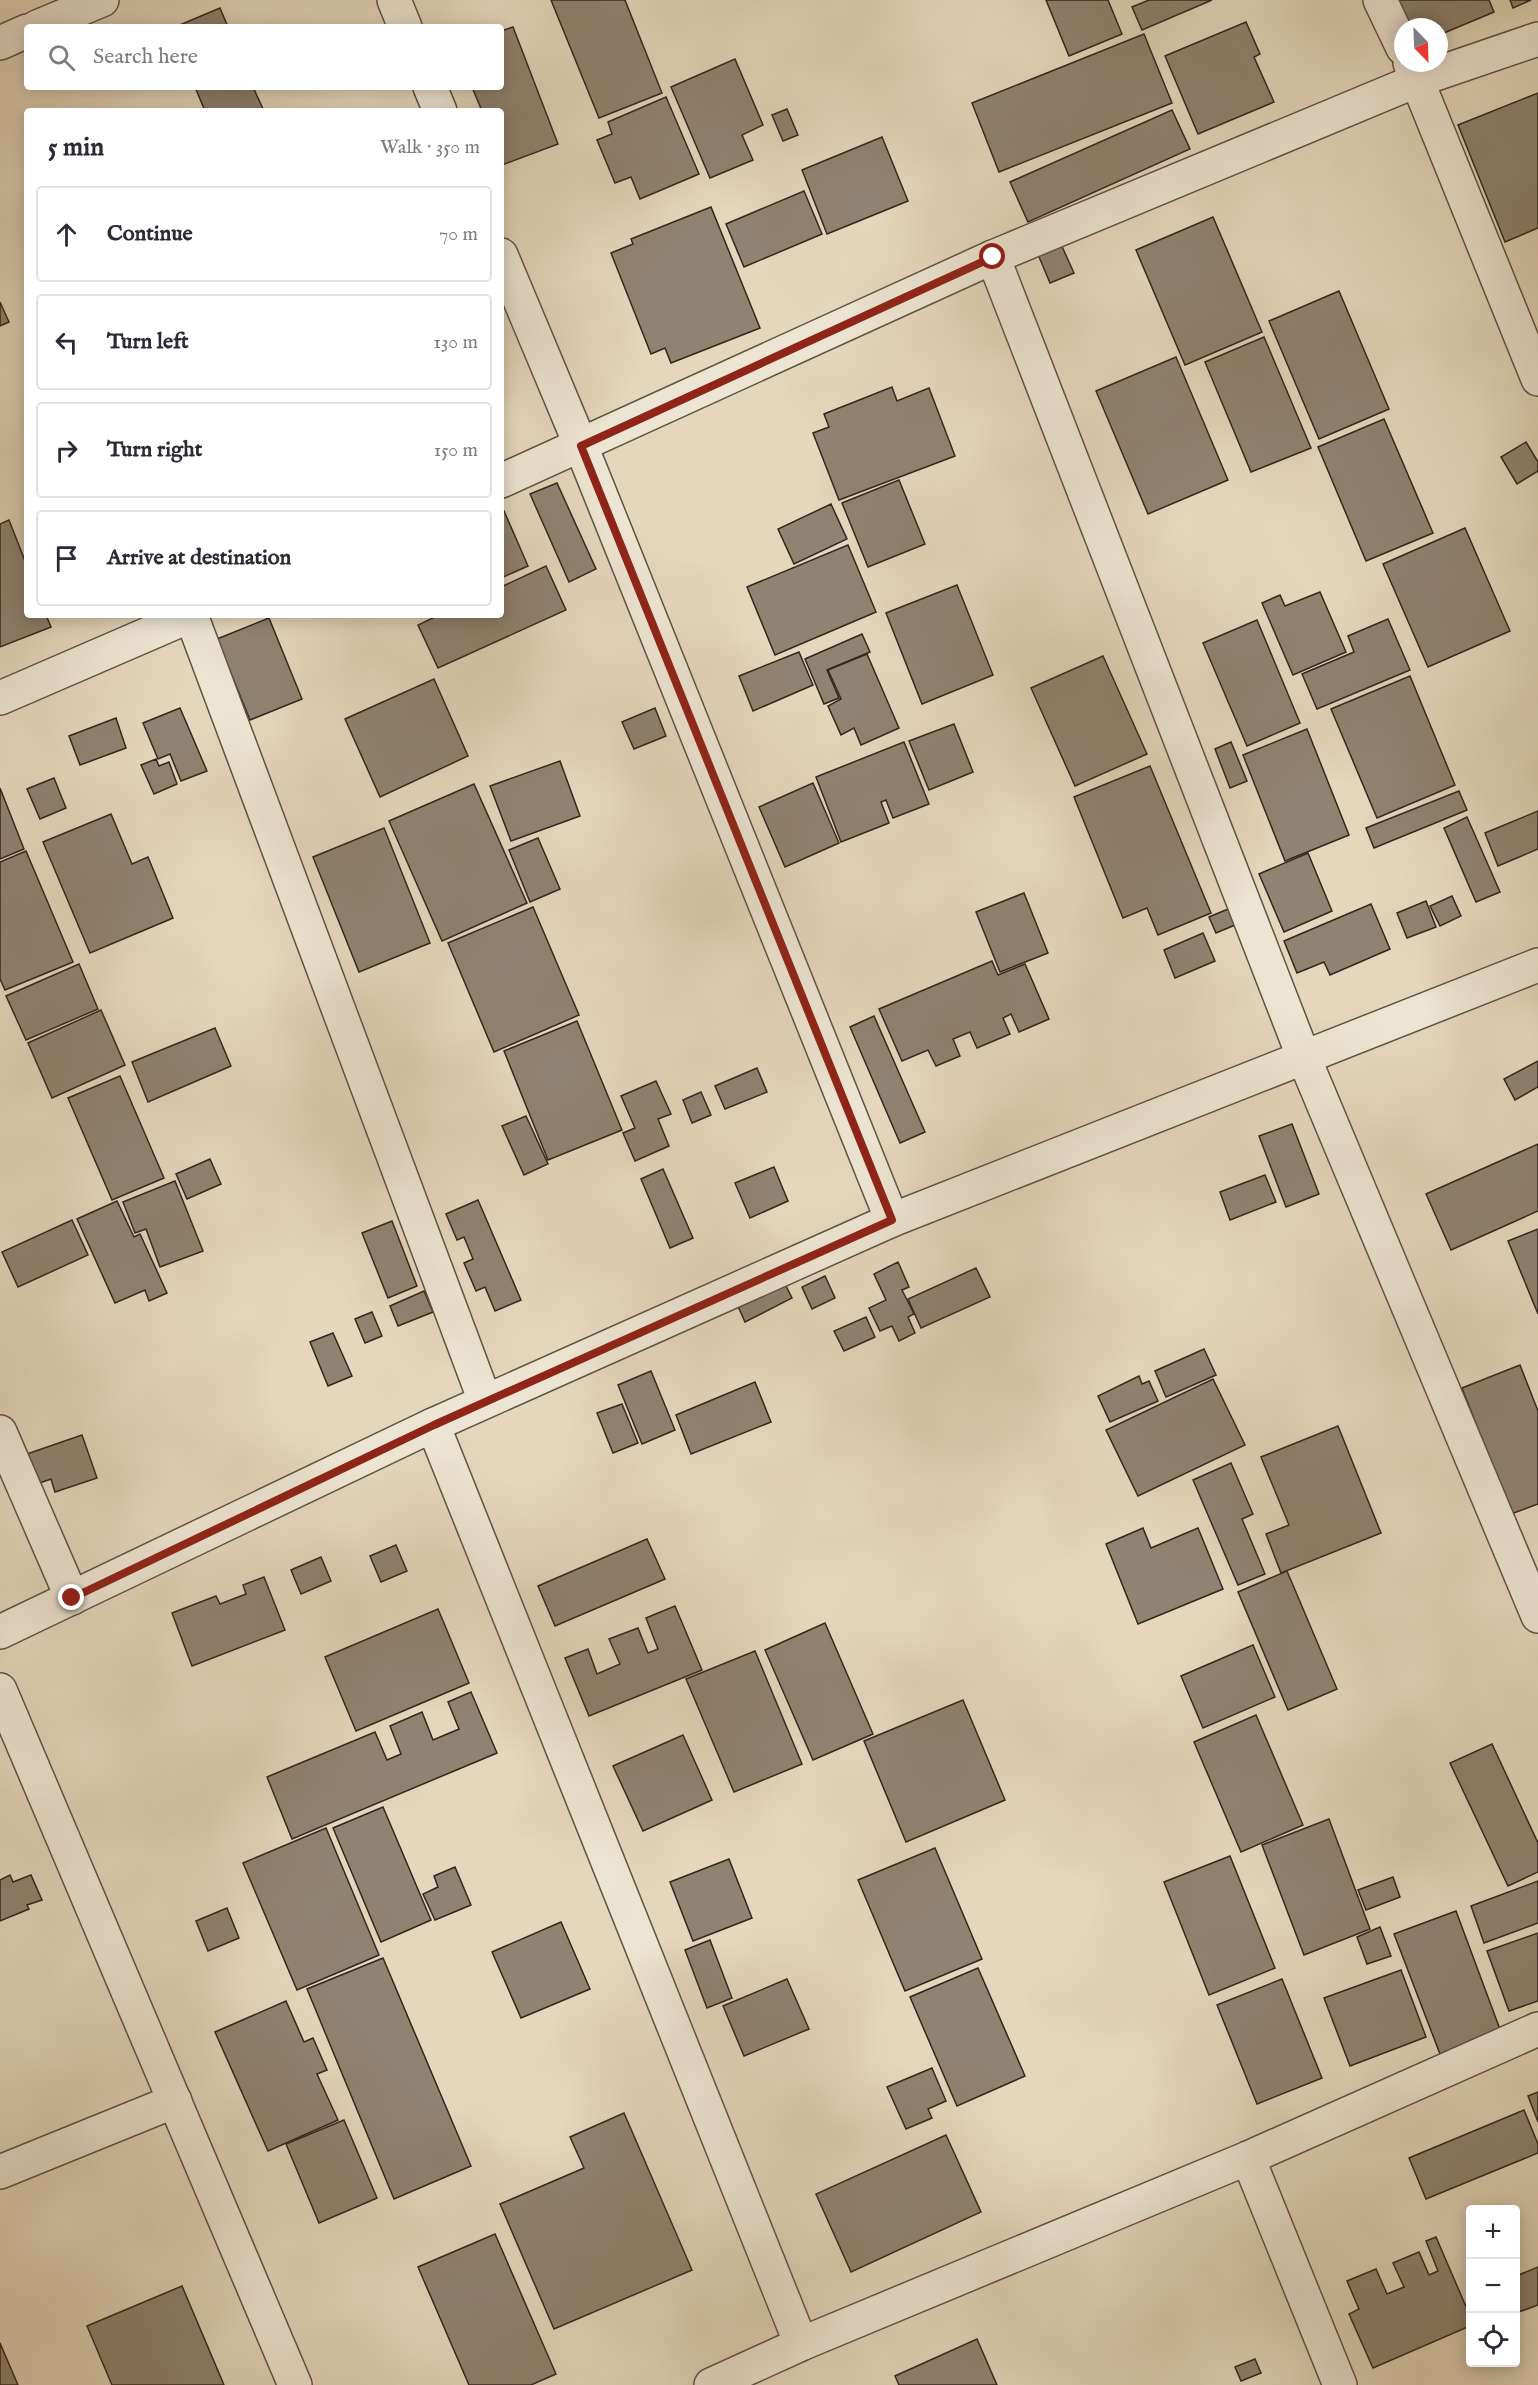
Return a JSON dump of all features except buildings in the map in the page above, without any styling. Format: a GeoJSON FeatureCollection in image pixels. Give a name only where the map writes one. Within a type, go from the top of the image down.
{"type":"FeatureCollection","features":[{"type":"Feature","properties":{"kind":"street"},"geometry":{"type":"LineString","coordinates":[[45,24],[102,0]]}},
{"type":"Feature","properties":{"kind":"street"},"geometry":{"type":"LineString","coordinates":[[394,0],[404,24]]}},
{"type":"Feature","properties":{"kind":"street"},"geometry":{"type":"LineString","coordinates":[[1380,0],[1394,29]]}},
{"type":"Feature","properties":{"kind":"street"},"geometry":{"type":"LineString","coordinates":[[0,43],[24,32]]}},
{"type":"Feature","properties":{"kind":"street"},"geometry":{"type":"LineString","coordinates":[[1448,62],[1538,39]]}},
{"type":"Feature","properties":{"kind":"street"},"geometry":{"type":"LineString","coordinates":[[504,480],[993,257],[1412,72]]}},
{"type":"Feature","properties":{"kind":"street"},"geometry":{"type":"LineString","coordinates":[[1414,72],[1538,378]]}},
{"type":"Feature","properties":{"kind":"street"},"geometry":{"type":"LineString","coordinates":[[431,90],[439,108]]}},
{"type":"Feature","properties":{"kind":"street"},"geometry":{"type":"LineString","coordinates":[[993,257],[1304,1058],[1538,1616]]}},
{"type":"Feature","properties":{"kind":"street"},"geometry":{"type":"LineString","coordinates":[[504,262],[581,446],[892,1220]]}},
{"type":"Feature","properties":{"kind":"street"},"geometry":{"type":"LineString","coordinates":[[0,698],[184,618]]}},
{"type":"Feature","properties":{"kind":"street"},"geometry":{"type":"LineString","coordinates":[[192,618],[486,1401]]}},
{"type":"Feature","properties":{"kind":"street"},"geometry":{"type":"LineString","coordinates":[[0,1632],[434,1425],[892,1220],[1538,965]]}},
{"type":"Feature","properties":{"kind":"street"},"geometry":{"type":"LineString","coordinates":[[434,1425],[801,2344]]}},
{"type":"Feature","properties":{"kind":"street"},"geometry":{"type":"LineString","coordinates":[[0,1432],[72,1598]]}},
{"type":"Feature","properties":{"kind":"street"},"geometry":{"type":"LineString","coordinates":[[0,1690],[295,2385]]}},
{"type":"Feature","properties":{"kind":"street"},"geometry":{"type":"LineString","coordinates":[[711,2385],[801,2344],[1248,2158],[1538,2030]]}},
{"type":"Feature","properties":{"kind":"street"},"geometry":{"type":"LineString","coordinates":[[0,2172],[174,2102]]}},
{"type":"Feature","properties":{"kind":"street"},"geometry":{"type":"LineString","coordinates":[[1248,2158],[1340,2385]]}},
{"type":"Feature","properties":{"kind":"route"},"geometry":{"type":"LineString","coordinates":[[72,1598],[434,1425],[892,1220],[581,446],[993,257]]}}]}
